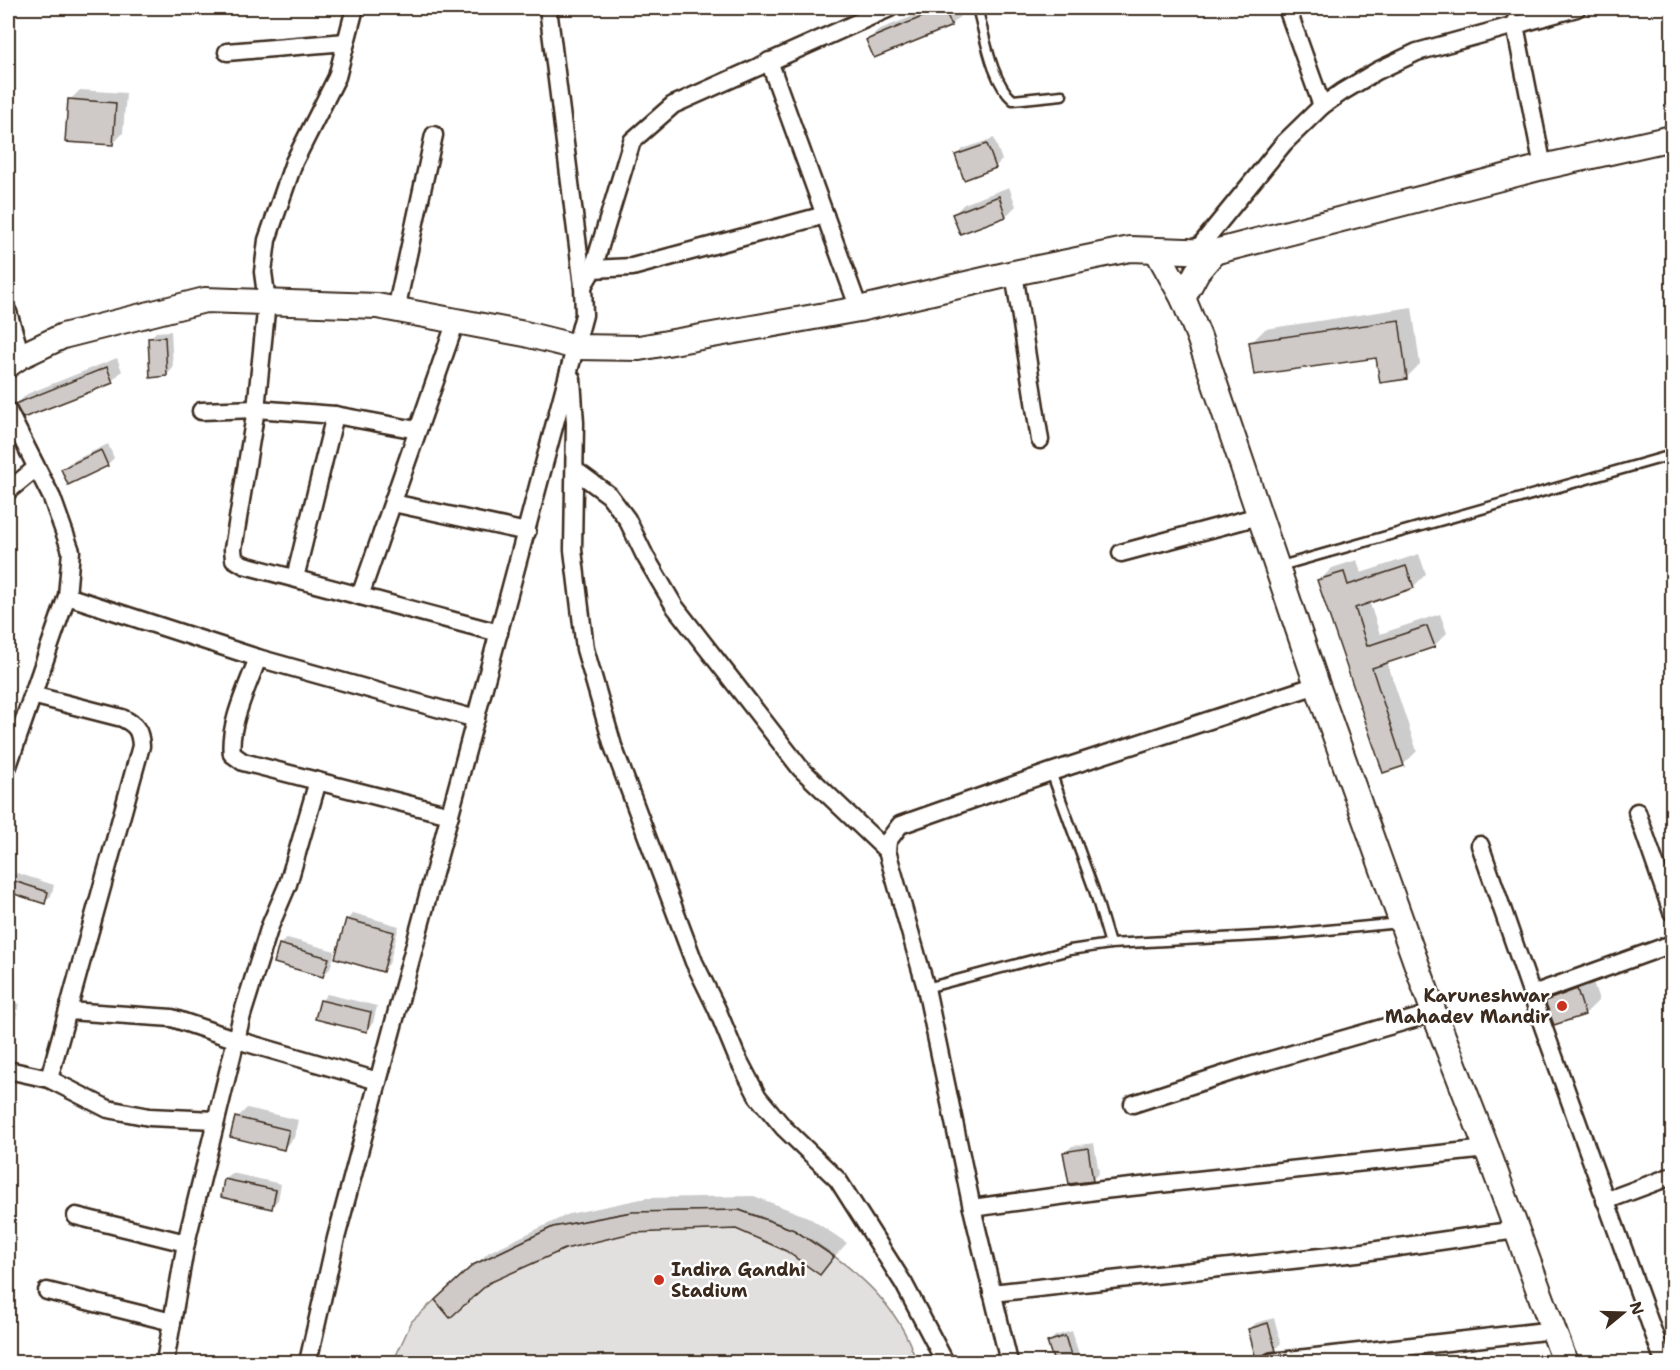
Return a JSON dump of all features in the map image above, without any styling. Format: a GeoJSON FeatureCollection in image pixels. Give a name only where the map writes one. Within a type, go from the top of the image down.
{"type":"FeatureCollection","features":[{"type":"Feature","properties":{"kind":"street"},"geometry":{"type":"LineString","coordinates":[[355,8],[337,77],[294,162],[267,240],[263,272],[267,302],[256,409],[233,549],[234,559],[244,565],[500,633]]}},
{"type":"Feature","properties":{"kind":"street"},"geometry":{"type":"LineString","coordinates":[[308,1362],[336,1238],[584,315],[583,286],[548,8]]}},
{"type":"Feature","properties":{"kind":"street"},"geometry":{"type":"LineString","coordinates":[[583,286],[593,269],[632,141],[673,105],[890,8]]}},
{"type":"Feature","properties":{"kind":"street"},"geometry":{"type":"LineString","coordinates":[[1287,8],[1322,106]]}},
{"type":"Feature","properties":{"kind":"street"},"geometry":{"type":"LineString","coordinates":[[1183,298],[1197,272],[1204,252],[1284,143],[1322,106],[1377,71],[1417,52],[1577,8]]}},
{"type":"Feature","properties":{"kind":"street"},"geometry":{"type":"LineString","coordinates":[[1515,25],[1544,167]]}},
{"type":"Feature","properties":{"kind":"street"},"geometry":{"type":"LineString","coordinates":[[227,52],[346,42]]}},
{"type":"Feature","properties":{"kind":"street"},"geometry":{"type":"LineString","coordinates":[[769,61],[859,309]]}},
{"type":"Feature","properties":{"kind":"street"},"geometry":{"type":"LineString","coordinates":[[396,310],[434,135]]}},
{"type":"Feature","properties":{"kind":"street"},"geometry":{"type":"LineString","coordinates":[[8,312],[14,361],[63,336],[205,300],[377,306],[525,334],[574,357],[639,348],[859,309],[1130,249],[1204,252],[1544,167],[1672,138]]}},
{"type":"Feature","properties":{"kind":"street"},"geometry":{"type":"LineString","coordinates":[[593,269],[632,267],[825,215]]}},
{"type":"Feature","properties":{"kind":"street"},"geometry":{"type":"LineString","coordinates":[[1157,251],[1183,298],[1199,337],[1276,567],[1401,923],[1565,1362]]}},
{"type":"Feature","properties":{"kind":"street"},"geometry":{"type":"LineString","coordinates":[[1014,273],[1040,441]]}},
{"type":"Feature","properties":{"kind":"street"},"geometry":{"type":"LineString","coordinates":[[360,596],[456,321]]}},
{"type":"Feature","properties":{"kind":"street"},"geometry":{"type":"LineString","coordinates":[[574,357],[573,550],[585,650],[613,746],[694,962],[736,1055],[758,1097],[784,1128],[838,1180],[904,1284],[945,1362]]}},
{"type":"Feature","properties":{"kind":"street"},"geometry":{"type":"LineString","coordinates":[[201,411],[256,409],[335,415],[417,430]]}},
{"type":"Feature","properties":{"kind":"street"},"geometry":{"type":"LineString","coordinates":[[8,411],[52,498],[70,551],[67,596],[8,766]]}},
{"type":"Feature","properties":{"kind":"street"},"geometry":{"type":"LineString","coordinates":[[295,578],[335,415]]}},
{"type":"Feature","properties":{"kind":"street"},"geometry":{"type":"LineString","coordinates":[[8,491],[36,468]]}},
{"type":"Feature","properties":{"kind":"street"},"geometry":{"type":"LineString","coordinates":[[575,470],[609,495],[627,519],[645,556],[675,607],[801,769],[887,851]]}},
{"type":"Feature","properties":{"kind":"street"},"geometry":{"type":"LineString","coordinates":[[393,503],[527,532]]}},
{"type":"Feature","properties":{"kind":"street"},"geometry":{"type":"LineString","coordinates":[[1121,553],[1259,516]]}},
{"type":"Feature","properties":{"kind":"street"},"geometry":{"type":"LineString","coordinates":[[67,596],[258,658],[476,719]]}},
{"type":"Feature","properties":{"kind":"street"},"geometry":{"type":"LineString","coordinates":[[258,658],[236,721],[230,744],[232,754],[243,762],[450,815]]}},
{"type":"Feature","properties":{"kind":"street"},"geometry":{"type":"LineString","coordinates":[[1009,1362],[972,1208],[926,988],[887,851],[888,841],[900,825],[1051,772],[1317,685]]}},
{"type":"Feature","properties":{"kind":"street"},"geometry":{"type":"LineString","coordinates":[[32,695],[122,718],[134,724],[140,732],[141,746],[49,1079]]}},
{"type":"Feature","properties":{"kind":"street"},"geometry":{"type":"LineString","coordinates":[[165,1362],[186,1243],[242,1015],[270,926],[288,884],[318,781]]}},
{"type":"Feature","properties":{"kind":"street"},"geometry":{"type":"LineString","coordinates":[[1637,812],[1672,912]]}},
{"type":"Feature","properties":{"kind":"street"},"geometry":{"type":"LineString","coordinates":[[1480,845],[1664,1362]]}},
{"type":"Feature","properties":{"kind":"street"},"geometry":{"type":"LineString","coordinates":[[1533,994],[1672,944]]}},
{"type":"Feature","properties":{"kind":"street"},"geometry":{"type":"LineString","coordinates":[[68,1011],[172,1018],[237,1040],[378,1081]]}},
{"type":"Feature","properties":{"kind":"street"},"geometry":{"type":"LineString","coordinates":[[1133,1104],[1247,1066],[1434,1013]]}},
{"type":"Feature","properties":{"kind":"street"},"geometry":{"type":"LineString","coordinates":[[8,1070],[49,1079],[108,1110],[149,1117],[215,1120]]}},
{"type":"Feature","properties":{"kind":"street"},"geometry":{"type":"LineString","coordinates":[[972,1208],[1115,1189],[1487,1149]]}},
{"type":"Feature","properties":{"kind":"street"},"geometry":{"type":"LineString","coordinates":[[1605,1201],[1672,1176]]}},
{"type":"Feature","properties":{"kind":"street"},"geometry":{"type":"LineString","coordinates":[[76,1216],[186,1243]]}},
{"type":"Feature","properties":{"kind":"street"},"geometry":{"type":"LineString","coordinates":[[992,1293],[1357,1253],[1516,1230]]}},
{"type":"Feature","properties":{"kind":"street"},"geometry":{"type":"LineString","coordinates":[[47,1291],[172,1322]]}},
{"type":"Feature","properties":{"kind":"street"},"geometry":{"type":"LineString","coordinates":[[1271,1362],[1554,1330]]}},
{"type":"Feature","properties":{"kind":"lane"},"geometry":{"type":"LineString","coordinates":[[977,8],[998,81],[1005,94],[1013,100],[1062,95]]}},
{"type":"Feature","properties":{"kind":"lane"},"geometry":{"type":"LineString","coordinates":[[1511,8],[1515,25]]}},
{"type":"Feature","properties":{"kind":"lane"},"geometry":{"type":"LineString","coordinates":[[1276,567],[1672,455]]}},
{"type":"Feature","properties":{"kind":"lane"},"geometry":{"type":"LineString","coordinates":[[1051,772],[1094,890],[1110,944]]}},
{"type":"Feature","properties":{"kind":"lane"},"geometry":{"type":"LineString","coordinates":[[926,988],[1070,950],[1110,944],[1276,935],[1401,923]]}},
{"type":"Feature","properties":{"kind":"shaded area","name":"Indira Gandhi Stadium"},"geometry":{"type":"Polygon","coordinates":[[[739,1210],[795,1231],[852,1270],[885,1303],[898,1321],[909,1341],[916,1362],[393,1362],[412,1321],[473,1265],[553,1227],[625,1213],[739,1210]]]}},
{"type":"Feature","properties":{"kind":"building"},"geometry":{"type":"Polygon","coordinates":[[[944,8],[952,26],[874,58],[866,40],[944,8]]]}},
{"type":"Feature","properties":{"kind":"building"},"geometry":{"type":"Polygon","coordinates":[[[68,99],[116,103],[113,145],[65,142],[68,99]]]}},
{"type":"Feature","properties":{"kind":"building"},"geometry":{"type":"Polygon","coordinates":[[[987,144],[996,168],[964,180],[955,155],[987,144]]]}},
{"type":"Feature","properties":{"kind":"building"},"geometry":{"type":"Polygon","coordinates":[[[999,196],[1006,217],[960,234],[952,214],[999,196]]]}},
{"type":"Feature","properties":{"kind":"building"},"geometry":{"type":"Polygon","coordinates":[[[1399,320],[1407,379],[1380,383],[1376,358],[1254,375],[1249,342],[1399,320]]]}},
{"type":"Feature","properties":{"kind":"building"},"geometry":{"type":"Polygon","coordinates":[[[165,337],[167,376],[150,378],[148,338],[165,337]]]}},
{"type":"Feature","properties":{"kind":"building"},"geometry":{"type":"Polygon","coordinates":[[[107,367],[113,383],[23,418],[15,404],[107,367]]]}},
{"type":"Feature","properties":{"kind":"building"},"geometry":{"type":"Polygon","coordinates":[[[101,450],[108,466],[68,485],[61,469],[101,450]]]}},
{"type":"Feature","properties":{"kind":"building"},"geometry":{"type":"Polygon","coordinates":[[[1406,566],[1414,588],[1355,608],[1367,646],[1427,626],[1435,647],[1372,668],[1404,766],[1383,773],[1317,580],[1344,572],[1348,585],[1406,566]]]}},
{"type":"Feature","properties":{"kind":"building"},"geometry":{"type":"Polygon","coordinates":[[[8,879],[48,892],[45,904],[8,892],[8,879]]]}},
{"type":"Feature","properties":{"kind":"building"},"geometry":{"type":"Polygon","coordinates":[[[346,919],[394,932],[383,972],[335,958],[346,919]]]}},
{"type":"Feature","properties":{"kind":"building"},"geometry":{"type":"Polygon","coordinates":[[[279,944],[329,958],[323,977],[274,963],[279,944]]]}},
{"type":"Feature","properties":{"kind":"building","name":"Karuneshwar Mahadev Mandir"},"geometry":{"type":"Polygon","coordinates":[[[1577,989],[1585,1015],[1554,1025],[1545,1001],[1577,989]]]}},
{"type":"Feature","properties":{"kind":"building"},"geometry":{"type":"Polygon","coordinates":[[[320,1000],[371,1012],[367,1032],[315,1019],[320,1000]]]}},
{"type":"Feature","properties":{"kind":"building"},"geometry":{"type":"Polygon","coordinates":[[[235,1117],[289,1130],[284,1150],[230,1137],[235,1117]]]}},
{"type":"Feature","properties":{"kind":"building"},"geometry":{"type":"Polygon","coordinates":[[[1088,1148],[1093,1181],[1069,1184],[1063,1152],[1088,1148]]]}},
{"type":"Feature","properties":{"kind":"building"},"geometry":{"type":"Polygon","coordinates":[[[224,1179],[276,1190],[272,1209],[221,1197],[224,1179]]]}},
{"type":"Feature","properties":{"kind":"building"},"geometry":{"type":"Polygon","coordinates":[[[739,1210],[794,1230],[834,1257],[820,1275],[786,1251],[736,1229],[632,1233],[565,1249],[489,1283],[450,1318],[435,1300],[473,1265],[553,1227],[632,1212],[739,1210]]]}},
{"type":"Feature","properties":{"kind":"building"},"geometry":{"type":"Polygon","coordinates":[[[1268,1323],[1276,1351],[1256,1359],[1248,1329],[1268,1323]]]}},
{"type":"Feature","properties":{"kind":"building"},"geometry":{"type":"Polygon","coordinates":[[[1065,1336],[1073,1362],[1054,1362],[1047,1342],[1065,1336]]]}},
{"type":"Feature","properties":{"kind":"place","name":"Karuneshwar Mahadev Mandir"},"geometry":{"type":"Point","coordinates":[1562,1006]}},
{"type":"Feature","properties":{"kind":"place","name":"Indira Gandhi Stadium"},"geometry":{"type":"Point","coordinates":[659,1280]}}]}
